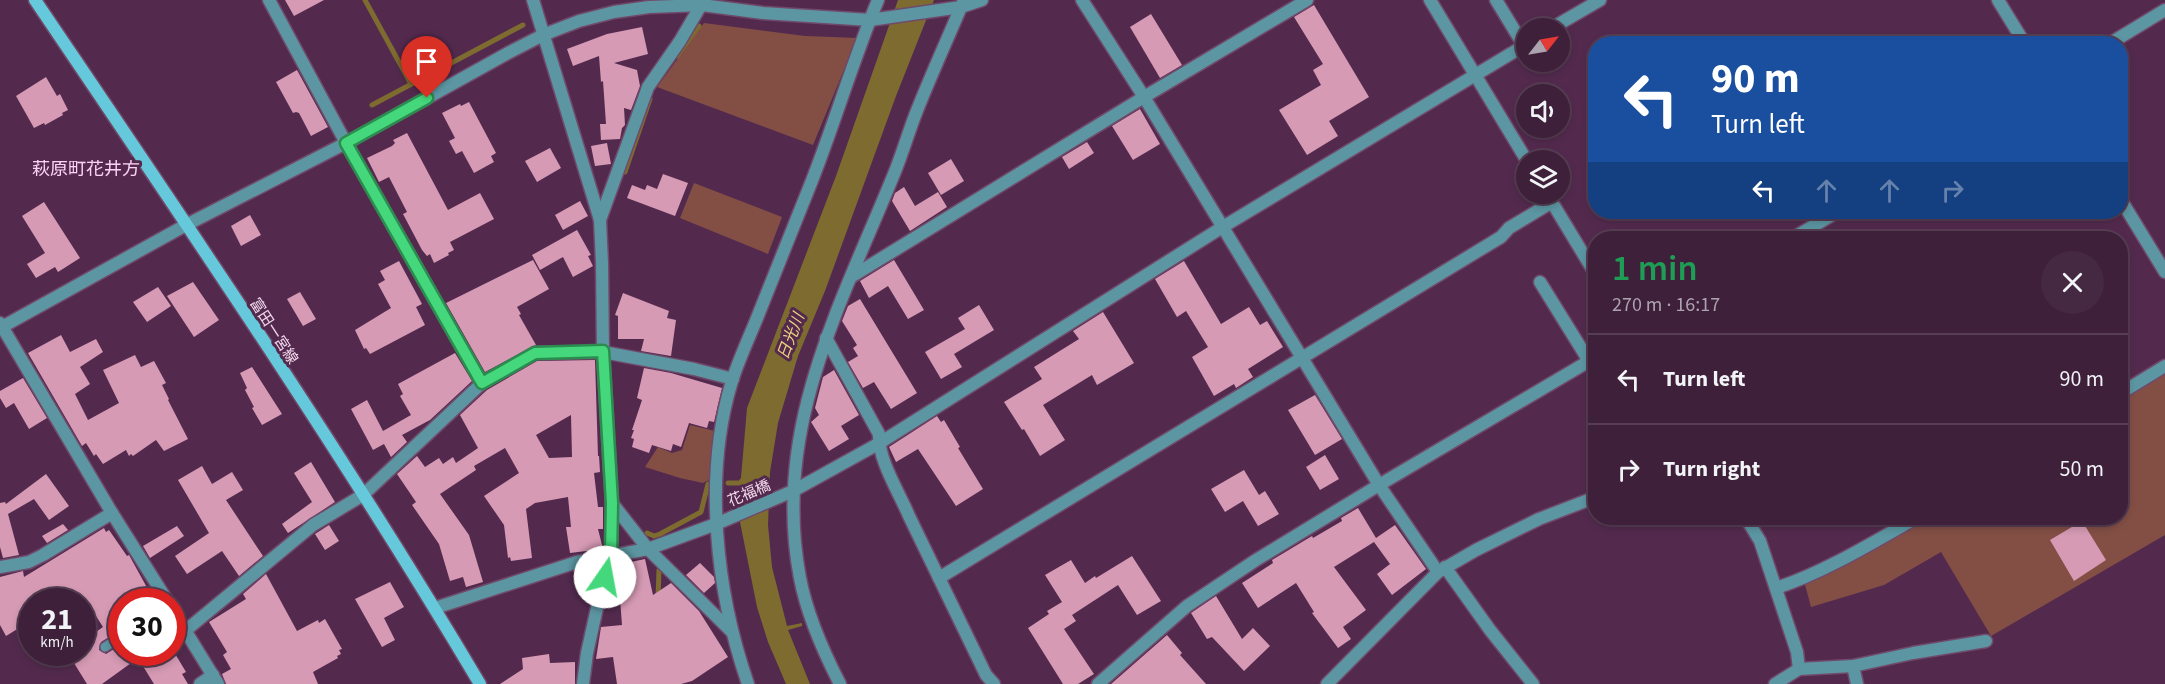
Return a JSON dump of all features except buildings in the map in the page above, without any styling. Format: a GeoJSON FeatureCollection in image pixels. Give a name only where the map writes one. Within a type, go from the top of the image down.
{"type":"FeatureCollection","features":[{"type":"Feature","properties":{"kind":"main road","name":"富田一宮線"},"geometry":{"type":"LineString","coordinates":[[35,0],[363,495],[480,684]]}},
{"type":"Feature","properties":{"kind":"street"},"geometry":{"type":"LineString","coordinates":[[269,0],[346,143],[482,383]]}},
{"type":"Feature","properties":{"kind":"street"},"geometry":{"type":"LineString","coordinates":[[532,0],[600,220],[603,351],[612,503],[611,555],[589,642],[583,684]]}},
{"type":"Feature","properties":{"kind":"street"},"geometry":{"type":"LineString","coordinates":[[748,684],[732,632],[721,572],[719,523],[722,427],[733,379],[812,181],[878,0]]}},
{"type":"Feature","properties":{"kind":"street"},"geometry":{"type":"LineString","coordinates":[[159,588],[1,326],[186,225],[346,143],[543,35],[579,21],[614,12],[703,2],[763,14],[870,20],[982,0]]}},
{"type":"Feature","properties":{"kind":"street"},"geometry":{"type":"LineString","coordinates":[[1082,0],[1144,97],[1221,228],[1379,485],[1442,570],[1533,684]]}},
{"type":"Feature","properties":{"kind":"street"},"geometry":{"type":"LineString","coordinates":[[851,277],[1307,0]]}},
{"type":"Feature","properties":{"kind":"street"},"geometry":{"type":"LineString","coordinates":[[1430,0],[1520,150]]}},
{"type":"Feature","properties":{"kind":"street"},"geometry":{"type":"LineString","coordinates":[[1496,0],[1516,31]]}},
{"type":"Feature","properties":{"kind":"street"},"geometry":{"type":"LineString","coordinates":[[1569,18],[1600,0]]}},
{"type":"Feature","properties":{"kind":"street"},"geometry":{"type":"LineString","coordinates":[[1998,0],[2020,36]]}},
{"type":"Feature","properties":{"kind":"street"},"geometry":{"type":"LineString","coordinates":[[600,220],[648,87],[680,41],[703,2]]}},
{"type":"Feature","properties":{"kind":"street"},"geometry":{"type":"LineString","coordinates":[[840,684],[815,629],[800,580],[791,492],[797,447],[806,400],[826,338],[962,3]]}},
{"type":"Feature","properties":{"kind":"street"},"geometry":{"type":"LineString","coordinates":[[2122,36],[2165,9]]}},
{"type":"Feature","properties":{"kind":"street","name":"花福橋"},"geometry":{"type":"LineString","coordinates":[[435,608],[577,562],[648,549],[719,523],[791,492],[878,444],[1221,228],[1516,50]]}},
{"type":"Feature","properties":{"kind":"street"},"geometry":{"type":"LineString","coordinates":[[939,578],[1501,237],[1509,228],[1541,204]]}},
{"type":"Feature","properties":{"kind":"street"},"geometry":{"type":"LineString","coordinates":[[1553,204],[1588,262]]}},
{"type":"Feature","properties":{"kind":"street"},"geometry":{"type":"LineString","coordinates":[[2128,211],[2165,272]]}},
{"type":"Feature","properties":{"kind":"street"},"geometry":{"type":"LineString","coordinates":[[1805,231],[1825,219]]}},
{"type":"Feature","properties":{"kind":"street"},"geometry":{"type":"LineString","coordinates":[[1540,282],[1588,352]]}},
{"type":"Feature","properties":{"kind":"street"},"geometry":{"type":"LineString","coordinates":[[826,338],[879,434],[878,444],[882,457],[986,675],[994,684]]}},
{"type":"Feature","properties":{"kind":"street"},"geometry":{"type":"LineString","coordinates":[[200,684],[216,680],[186,631],[314,525],[363,495],[482,383],[535,353],[603,351],[733,379]]}},
{"type":"Feature","properties":{"kind":"street"},"geometry":{"type":"LineString","coordinates":[[1098,684],[1187,606],[1256,560],[1588,362]]}},
{"type":"Feature","properties":{"kind":"street"},"geometry":{"type":"LineString","coordinates":[[2128,389],[2165,366]]}},
{"type":"Feature","properties":{"kind":"street"},"geometry":{"type":"LineString","coordinates":[[1327,684],[1442,570],[1539,519],[1588,500]]}},
{"type":"Feature","properties":{"kind":"street"},"geometry":{"type":"LineString","coordinates":[[612,503],[648,549],[732,632]]}},
{"type":"Feature","properties":{"kind":"street"},"geometry":{"type":"LineString","coordinates":[[0,567],[29,561],[44,555],[112,513]]}},
{"type":"Feature","properties":{"kind":"street"},"geometry":{"type":"LineString","coordinates":[[1750,525],[1760,541],[1776,588],[1797,652],[1799,669]]}},
{"type":"Feature","properties":{"kind":"street"},"geometry":{"type":"LineString","coordinates":[[1776,588],[1792,583],[1904,525]]}},
{"type":"Feature","properties":{"kind":"street"},"geometry":{"type":"LineString","coordinates":[[1775,684],[1799,669],[1853,666],[1986,641]]}},
{"type":"Feature","properties":{"kind":"street"},"geometry":{"type":"LineString","coordinates":[[1853,666],[1857,684]]}},
{"type":"Feature","properties":{"kind":"shaded area"},"geometry":{"type":"Polygon","coordinates":[[[704,23],[805,36],[857,38],[813,145],[657,87],[704,23]]]}},
{"type":"Feature","properties":{"kind":"shaded area"},"geometry":{"type":"Polygon","coordinates":[[[694,183],[782,217],[768,254],[680,218],[694,183]]]}},
{"type":"Feature","properties":{"kind":"shaded area"},"geometry":{"type":"Polygon","coordinates":[[[2165,367],[2165,535],[1991,636],[1941,552],[1884,585],[1811,607],[1803,577],[1903,525],[2128,525],[2128,390],[2165,367]]]}},
{"type":"Feature","properties":{"kind":"shaded area"},"geometry":{"type":"Polygon","coordinates":[[[690,425],[715,431],[711,479],[703,483],[645,467],[658,447],[672,453],[682,450],[690,425]]]}},
{"type":"Feature","properties":{"kind":"water","name":"日光川"},"geometry":{"type":"Polygon","coordinates":[[[898,0],[934,0],[896,96],[825,291],[798,356],[778,423],[770,472],[768,525],[772,567],[787,626],[802,623],[802,626],[788,630],[810,684],[786,684],[768,642],[757,607],[738,512],[747,408],[836,176],[898,0]]]}},
{"type":"Feature","properties":{"kind":"waterway"},"geometry":{"type":"LineString","coordinates":[[365,0],[411,84]]}},
{"type":"Feature","properties":{"kind":"waterway"},"geometry":{"type":"LineString","coordinates":[[372,105],[523,25]]}},
{"type":"Feature","properties":{"kind":"waterway"},"geometry":{"type":"LineString","coordinates":[[677,56],[699,26]]}},
{"type":"Feature","properties":{"kind":"waterway"},"geometry":{"type":"LineString","coordinates":[[625,172],[650,99]]}},
{"type":"Feature","properties":{"kind":"waterway"},"geometry":{"type":"LineString","coordinates":[[728,483],[740,483],[745,477]]}},
{"type":"Feature","properties":{"kind":"waterway"},"geometry":{"type":"LineString","coordinates":[[647,533],[654,536],[660,534],[701,512],[708,484]]}},
{"type":"Feature","properties":{"kind":"waterway"},"geometry":{"type":"LineString","coordinates":[[658,598],[659,570]]}},
{"type":"Feature","properties":{"kind":"district","name":"萩原町花井方"},"geometry":{"type":"Point","coordinates":[86,169]}},
{"type":"Feature","properties":{"kind":"route"},"geometry":{"type":"LineString","coordinates":[[427,98],[346,143],[482,383],[535,353],[603,351],[612,503],[611,555],[605,577]]}}]}
